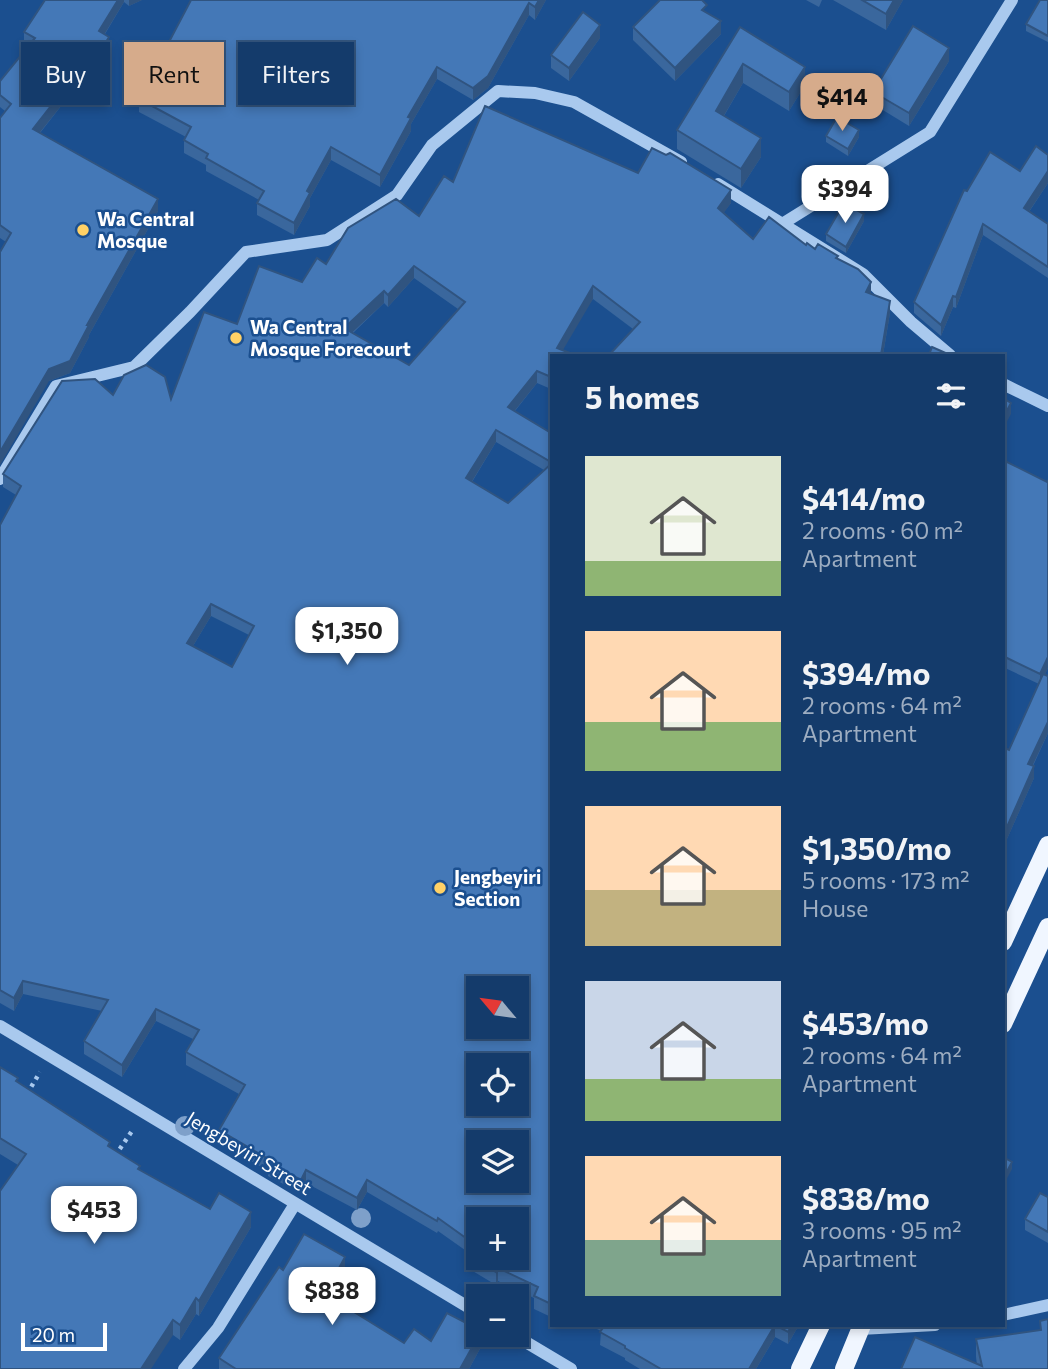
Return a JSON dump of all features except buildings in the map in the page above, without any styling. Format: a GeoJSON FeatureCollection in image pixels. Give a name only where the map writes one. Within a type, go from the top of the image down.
{"type":"FeatureCollection","features":[{"type":"Feature","properties":{"kind":"main road"},"geometry":{"type":"LineString","coordinates":[[1005,938],[1048,845]]}},
{"type":"Feature","properties":{"kind":"main road"},"geometry":{"type":"LineString","coordinates":[[1005,1020],[1048,927]]}},
{"type":"Feature","properties":{"kind":"main road"},"geometry":{"type":"LineString","coordinates":[[800,1369],[820,1327]]}},
{"type":"Feature","properties":{"kind":"main road"},"geometry":{"type":"LineString","coordinates":[[844,1369],[861,1327]]}},
{"type":"Feature","properties":{"kind":"street"},"geometry":{"type":"LineString","coordinates":[[782,224],[930,132],[1012,0]]}},
{"type":"Feature","properties":{"kind":"street"},"geometry":{"type":"LineString","coordinates":[[0,479],[56,386],[134,367],[246,252],[327,240],[397,195],[432,145],[498,91],[535,93],[574,102],[689,166]]}},
{"type":"Feature","properties":{"kind":"street"},"geometry":{"type":"LineString","coordinates":[[712,181],[863,274],[911,322],[949,354]]}},
{"type":"Feature","properties":{"kind":"street"},"geometry":{"type":"LineString","coordinates":[[1005,385],[1048,406]]}},
{"type":"Feature","properties":{"kind":"street","name":"Jengbeyiri Street"},"geometry":{"type":"LineString","coordinates":[[0,1026],[466,1306]]}},
{"type":"Feature","properties":{"kind":"street"},"geometry":{"type":"LineString","coordinates":[[184,1369],[218,1328],[295,1203]]}},
{"type":"Feature","properties":{"kind":"street"},"geometry":{"type":"LineString","coordinates":[[1005,1315],[1048,1305]]}},
{"type":"Feature","properties":{"kind":"street"},"geometry":{"type":"LineString","coordinates":[[529,1344],[571,1369]]}},
{"type":"Feature","properties":{"kind":"path"},"geometry":{"type":"LineString","coordinates":[[22,1102],[49,1056]]}},
{"type":"Feature","properties":{"kind":"path"},"geometry":{"type":"LineString","coordinates":[[108,1166],[145,1113]]}},
{"type":"Feature","properties":{"kind":"place","name":"Wa Central Mosque"},"geometry":{"type":"Point","coordinates":[83,230]}},
{"type":"Feature","properties":{"kind":"place","name":"Wa Central Mosque Forecourt"},"geometry":{"type":"Point","coordinates":[236,338]}},
{"type":"Feature","properties":{"kind":"place","name":"Jengbeyiri Section"},"geometry":{"type":"Point","coordinates":[440,888]}}]}
